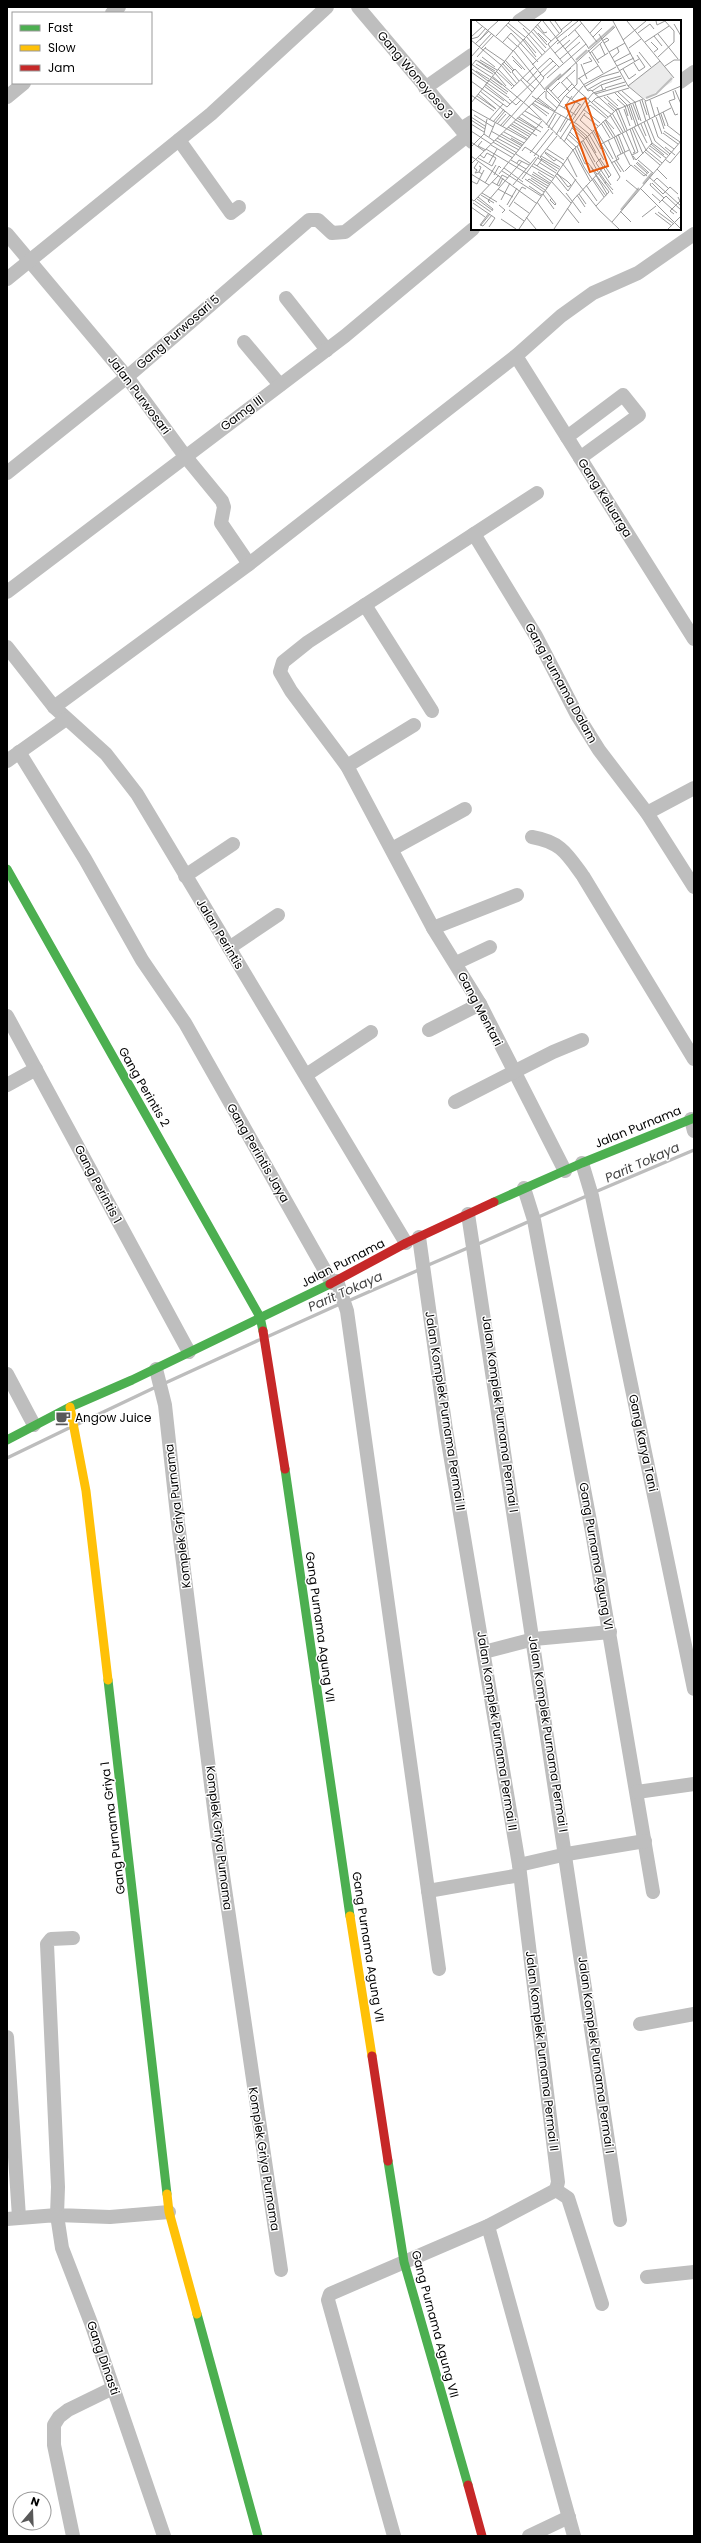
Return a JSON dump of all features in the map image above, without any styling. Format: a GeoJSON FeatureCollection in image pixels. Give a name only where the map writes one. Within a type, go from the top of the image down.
{"type":"FeatureCollection","features":[{"type":"Feature","properties":{"kind":"street"},"geometry":{"type":"LineString","coordinates":[[7,279],[211,114],[327,7]]}},
{"type":"Feature","properties":{"kind":"street","name":"Gang Wonoyoso 3"},"geometry":{"type":"LineString","coordinates":[[358,7],[425,88],[468,132]]}},
{"type":"Feature","properties":{"kind":"street"},"geometry":{"type":"LineString","coordinates":[[520,20],[540,7]]}},
{"type":"Feature","properties":{"kind":"street"},"geometry":{"type":"LineString","coordinates":[[425,88],[471,55]]}},
{"type":"Feature","properties":{"kind":"street"},"geometry":{"type":"LineString","coordinates":[[681,81],[694,72]]}},
{"type":"Feature","properties":{"kind":"street"},"geometry":{"type":"LineString","coordinates":[[7,97],[23,84]]}},
{"type":"Feature","properties":{"kind":"street","name":"Gang Purwosari 5"},"geometry":{"type":"LineString","coordinates":[[7,473],[127,377],[309,220],[318,220],[332,233],[342,233],[351,229],[468,132]]}},
{"type":"Feature","properties":{"kind":"street"},"geometry":{"type":"LineString","coordinates":[[179,140],[231,213],[239,207]]}},
{"type":"Feature","properties":{"kind":"street","name":"Gamg III"},"geometry":{"type":"LineString","coordinates":[[7,592],[327,350],[472,230]]}},
{"type":"Feature","properties":{"kind":"street","name":"Jalan Purwosari"},"geometry":{"type":"LineString","coordinates":[[7,234],[127,377],[185,456],[223,504],[221,522],[249,564]]}},
{"type":"Feature","properties":{"kind":"street"},"geometry":{"type":"LineString","coordinates":[[54,707],[249,564],[516,356],[561,316],[594,293],[638,273],[694,234]]}},
{"type":"Feature","properties":{"kind":"street"},"geometry":{"type":"LineString","coordinates":[[286,298],[327,350]]}},
{"type":"Feature","properties":{"kind":"street"},"geometry":{"type":"LineString","coordinates":[[244,342],[280,385]]}},
{"type":"Feature","properties":{"kind":"street","name":"Gang Keluarga"},"geometry":{"type":"LineString","coordinates":[[516,356],[694,639]]}},
{"type":"Feature","properties":{"kind":"street"},"geometry":{"type":"LineString","coordinates":[[567,437],[624,395],[639,415],[580,458]]}},
{"type":"Feature","properties":{"kind":"street"},"geometry":{"type":"LineString","coordinates":[[432,711],[365,605],[537,493]]}},
{"type":"Feature","properties":{"kind":"street","name":"Gang Purnama Dalam"},"geometry":{"type":"LineString","coordinates":[[474,534],[536,636],[576,714],[599,750],[647,813],[694,887]]}},
{"type":"Feature","properties":{"kind":"street","name":"Gang Mentari"},"geometry":{"type":"LineString","coordinates":[[365,605],[308,642],[283,662],[280,667],[291,691],[347,766],[392,848],[433,928],[480,1004],[513,1073],[564,1170]]}},
{"type":"Feature","properties":{"kind":"street","name":"Jalan Perintis"},"geometry":{"type":"LineString","coordinates":[[7,647],[54,707],[116,766],[136,794],[406,1243]]}},
{"type":"Feature","properties":{"kind":"street"},"geometry":{"type":"LineString","coordinates":[[7,761],[66,719]]}},
{"type":"Feature","properties":{"kind":"street"},"geometry":{"type":"LineString","coordinates":[[347,766],[414,725]]}},
{"type":"Feature","properties":{"kind":"street","name":"Gang Perintis Jaya"},"geometry":{"type":"LineString","coordinates":[[19,752],[85,859],[142,960],[185,1023],[337,1286],[347,1311],[439,1969]]}},
{"type":"Feature","properties":{"kind":"street"},"geometry":{"type":"LineString","coordinates":[[647,813],[694,788]]}},
{"type":"Feature","properties":{"kind":"street"},"geometry":{"type":"LineString","coordinates":[[392,848],[465,809]]}},
{"type":"Feature","properties":{"kind":"street"},"geometry":{"type":"LineString","coordinates":[[532,837],[554,843],[570,859],[694,1059]]}},
{"type":"Feature","properties":{"kind":"street"},"geometry":{"type":"LineString","coordinates":[[185,876],[233,844]]}},
{"type":"Feature","properties":{"kind":"street","name":"Gang Perintis 2"},"geometry":{"type":"LineString","coordinates":[[7,869],[258,1313]]}},
{"type":"Feature","properties":{"kind":"street"},"geometry":{"type":"LineString","coordinates":[[433,928],[517,895]]}},
{"type":"Feature","properties":{"kind":"street"},"geometry":{"type":"LineString","coordinates":[[229,948],[278,915]]}},
{"type":"Feature","properties":{"kind":"street"},"geometry":{"type":"LineString","coordinates":[[456,963],[490,947]]}},
{"type":"Feature","properties":{"kind":"street"},"geometry":{"type":"LineString","coordinates":[[429,1030],[480,1004]]}},
{"type":"Feature","properties":{"kind":"street","name":"Gang Perintis 1"},"geometry":{"type":"LineString","coordinates":[[7,1016],[189,1352]]}},
{"type":"Feature","properties":{"kind":"street"},"geometry":{"type":"LineString","coordinates":[[306,1075],[371,1032]]}},
{"type":"Feature","properties":{"kind":"street"},"geometry":{"type":"LineString","coordinates":[[455,1102],[553,1052],[582,1040]]}},
{"type":"Feature","properties":{"kind":"street"},"geometry":{"type":"LineString","coordinates":[[7,1085],[36,1069]]}},
{"type":"Feature","properties":{"kind":"street","name":"Jalan Purnama"},"geometry":{"type":"LineString","coordinates":[[7,1440],[34,1425],[157,1373],[189,1352],[258,1313],[337,1286],[406,1243],[468,1214],[526,1195],[564,1170],[583,1168],[693,1124]]}},
{"type":"Feature","properties":{"kind":"street","name":"Gang Karya Tani"},"geometry":{"type":"LineString","coordinates":[[583,1168],[592,1196],[694,1689]]}},
{"type":"Feature","properties":{"kind":"street","name":"Gang Purnama Agung VI"},"geometry":{"type":"LineString","coordinates":[[526,1195],[534,1220],[610,1632],[653,1892]]}},
{"type":"Feature","properties":{"kind":"street","name":"Jalan Komplek Purnama Permai I"},"geometry":{"type":"LineString","coordinates":[[468,1214],[472,1228],[567,1854],[620,2220]]}},
{"type":"Feature","properties":{"kind":"street","name":"Jalan Komplek Purnama Permai II"},"geometry":{"type":"LineString","coordinates":[[419,1237],[446,1430],[520,1870],[558,2182],[556,2190]]}},
{"type":"Feature","properties":{"kind":"street","name":"Gang Purnama Agung VII"},"geometry":{"type":"LineString","coordinates":[[258,1313],[268,1354],[335,1816],[404,2262],[482,2536]]}},
{"type":"Feature","properties":{"kind":"street","name":"Komplek Griya Purnama"},"geometry":{"type":"LineString","coordinates":[[157,1373],[165,1405],[177,1515],[220,1856],[281,2270]]}},
{"type":"Feature","properties":{"kind":"street"},"geometry":{"type":"LineString","coordinates":[[7,1374],[34,1425]]}},
{"type":"Feature","properties":{"kind":"street","name":"Gang Purnama Griya 1"},"geometry":{"type":"LineString","coordinates":[[71,1410],[86,1491],[169,2212],[258,2536]]}},
{"type":"Feature","properties":{"kind":"street"},"geometry":{"type":"LineString","coordinates":[[484,1652],[534,1639],[610,1632]]}},
{"type":"Feature","properties":{"kind":"street"},"geometry":{"type":"LineString","coordinates":[[637,1792],[694,1784]]}},
{"type":"Feature","properties":{"kind":"street"},"geometry":{"type":"LineString","coordinates":[[428,1891],[520,1870],[567,1854],[645,1841]]}},
{"type":"Feature","properties":{"kind":"street","name":"Gang Dinasti"},"geometry":{"type":"LineString","coordinates":[[73,1938],[51,1939],[47,1941],[58,2187],[57,2216],[62,2248],[113,2388],[164,2536]]}},
{"type":"Feature","properties":{"kind":"street"},"geometry":{"type":"LineString","coordinates":[[640,2024],[694,2014]]}},
{"type":"Feature","properties":{"kind":"street"},"geometry":{"type":"LineString","coordinates":[[7,2037],[13,2218],[57,2216],[110,2217],[169,2212]]}},
{"type":"Feature","properties":{"kind":"street"},"geometry":{"type":"LineString","coordinates":[[394,2536],[328,2300],[333,2292],[488,2226],[556,2190],[568,2198],[602,2304]]}},
{"type":"Feature","properties":{"kind":"street"},"geometry":{"type":"LineString","coordinates":[[488,2226],[574,2536]]}},
{"type":"Feature","properties":{"kind":"street"},"geometry":{"type":"LineString","coordinates":[[647,2277],[694,2272]]}},
{"type":"Feature","properties":{"kind":"street"},"geometry":{"type":"LineString","coordinates":[[73,2536],[54,2445],[54,2425],[59,2417],[68,2410],[113,2388]]}},
{"type":"Feature","properties":{"kind":"street"},"geometry":{"type":"LineString","coordinates":[[529,2536],[569,2518]]}},
{"type":"Feature","properties":{"kind":"waterway","name":"Parit Tokaya"},"geometry":{"type":"LineString","coordinates":[[595,1192],[694,1150]]}},
{"type":"Feature","properties":{"kind":"waterway","name":"Parit Tokaya"},"geometry":{"type":"LineString","coordinates":[[536,1218],[589,1195]]}},
{"type":"Feature","properties":{"kind":"waterway","name":"Parit Tokaya"},"geometry":{"type":"LineString","coordinates":[[476,1245],[530,1221]]}},
{"type":"Feature","properties":{"kind":"waterway","name":"Parit Tokaya"},"geometry":{"type":"LineString","coordinates":[[426,1266],[470,1247]]}},
{"type":"Feature","properties":{"kind":"waterway","name":"Parit Tokaya"},"geometry":{"type":"LineString","coordinates":[[348,1301],[421,1269]]}},
{"type":"Feature","properties":{"kind":"waterway","name":"Parit Tokaya"},"geometry":{"type":"LineString","coordinates":[[269,1336],[342,1303]]}},
{"type":"Feature","properties":{"kind":"waterway","name":"Parit Tokaya"},"geometry":{"type":"LineString","coordinates":[[163,1384],[259,1340]]}},
{"type":"Feature","properties":{"kind":"waterway","name":"Parit Tokaya"},"geometry":{"type":"LineString","coordinates":[[78,1424],[158,1386]]}},
{"type":"Feature","properties":{"kind":"waterway","name":"Parit Tokaya"},"geometry":{"type":"LineString","coordinates":[[7,1458],[69,1428]]}},
{"type":"Feature","properties":{"kind":"traffic: fast"},"geometry":{"type":"LineString","coordinates":[[7,869],[260,1317],[263,1331]]}},
{"type":"Feature","properties":{"kind":"traffic: fast"},"geometry":{"type":"LineString","coordinates":[[494,1202],[582,1163],[694,1118]]}},
{"type":"Feature","properties":{"kind":"traffic: fast"},"geometry":{"type":"LineString","coordinates":[[7,1440],[70,1407],[132,1380],[330,1284]]}},
{"type":"Feature","properties":{"kind":"traffic: fast"},"geometry":{"type":"LineString","coordinates":[[285,1469],[350,1916]]}},
{"type":"Feature","properties":{"kind":"traffic: fast"},"geometry":{"type":"LineString","coordinates":[[108,1680],[167,2194]]}},
{"type":"Feature","properties":{"kind":"traffic: fast"},"geometry":{"type":"LineString","coordinates":[[388,2161],[404,2262],[468,2485]]}},
{"type":"Feature","properties":{"kind":"traffic: fast"},"geometry":{"type":"LineString","coordinates":[[197,2314],[258,2536]]}},
{"type":"Feature","properties":{"kind":"traffic: slow"},"geometry":{"type":"LineString","coordinates":[[70,1407],[86,1491],[108,1680]]}},
{"type":"Feature","properties":{"kind":"traffic: slow"},"geometry":{"type":"LineString","coordinates":[[350,1916],[372,2056]]}},
{"type":"Feature","properties":{"kind":"traffic: slow"},"geometry":{"type":"LineString","coordinates":[[167,2194],[169,2212],[197,2314]]}},
{"type":"Feature","properties":{"kind":"traffic: jam"},"geometry":{"type":"LineString","coordinates":[[330,1284],[406,1243],[494,1202]]}},
{"type":"Feature","properties":{"kind":"traffic: jam"},"geometry":{"type":"LineString","coordinates":[[263,1331],[285,1469]]}},
{"type":"Feature","properties":{"kind":"traffic: jam"},"geometry":{"type":"LineString","coordinates":[[372,2056],[388,2161]]}},
{"type":"Feature","properties":{"kind":"traffic: jam"},"geometry":{"type":"LineString","coordinates":[[468,2485],[482,2536]]}},
{"type":"Feature","properties":{"kind":"place","name":"Angow Juice"},"geometry":{"type":"Point","coordinates":[63,1418]}}]}
